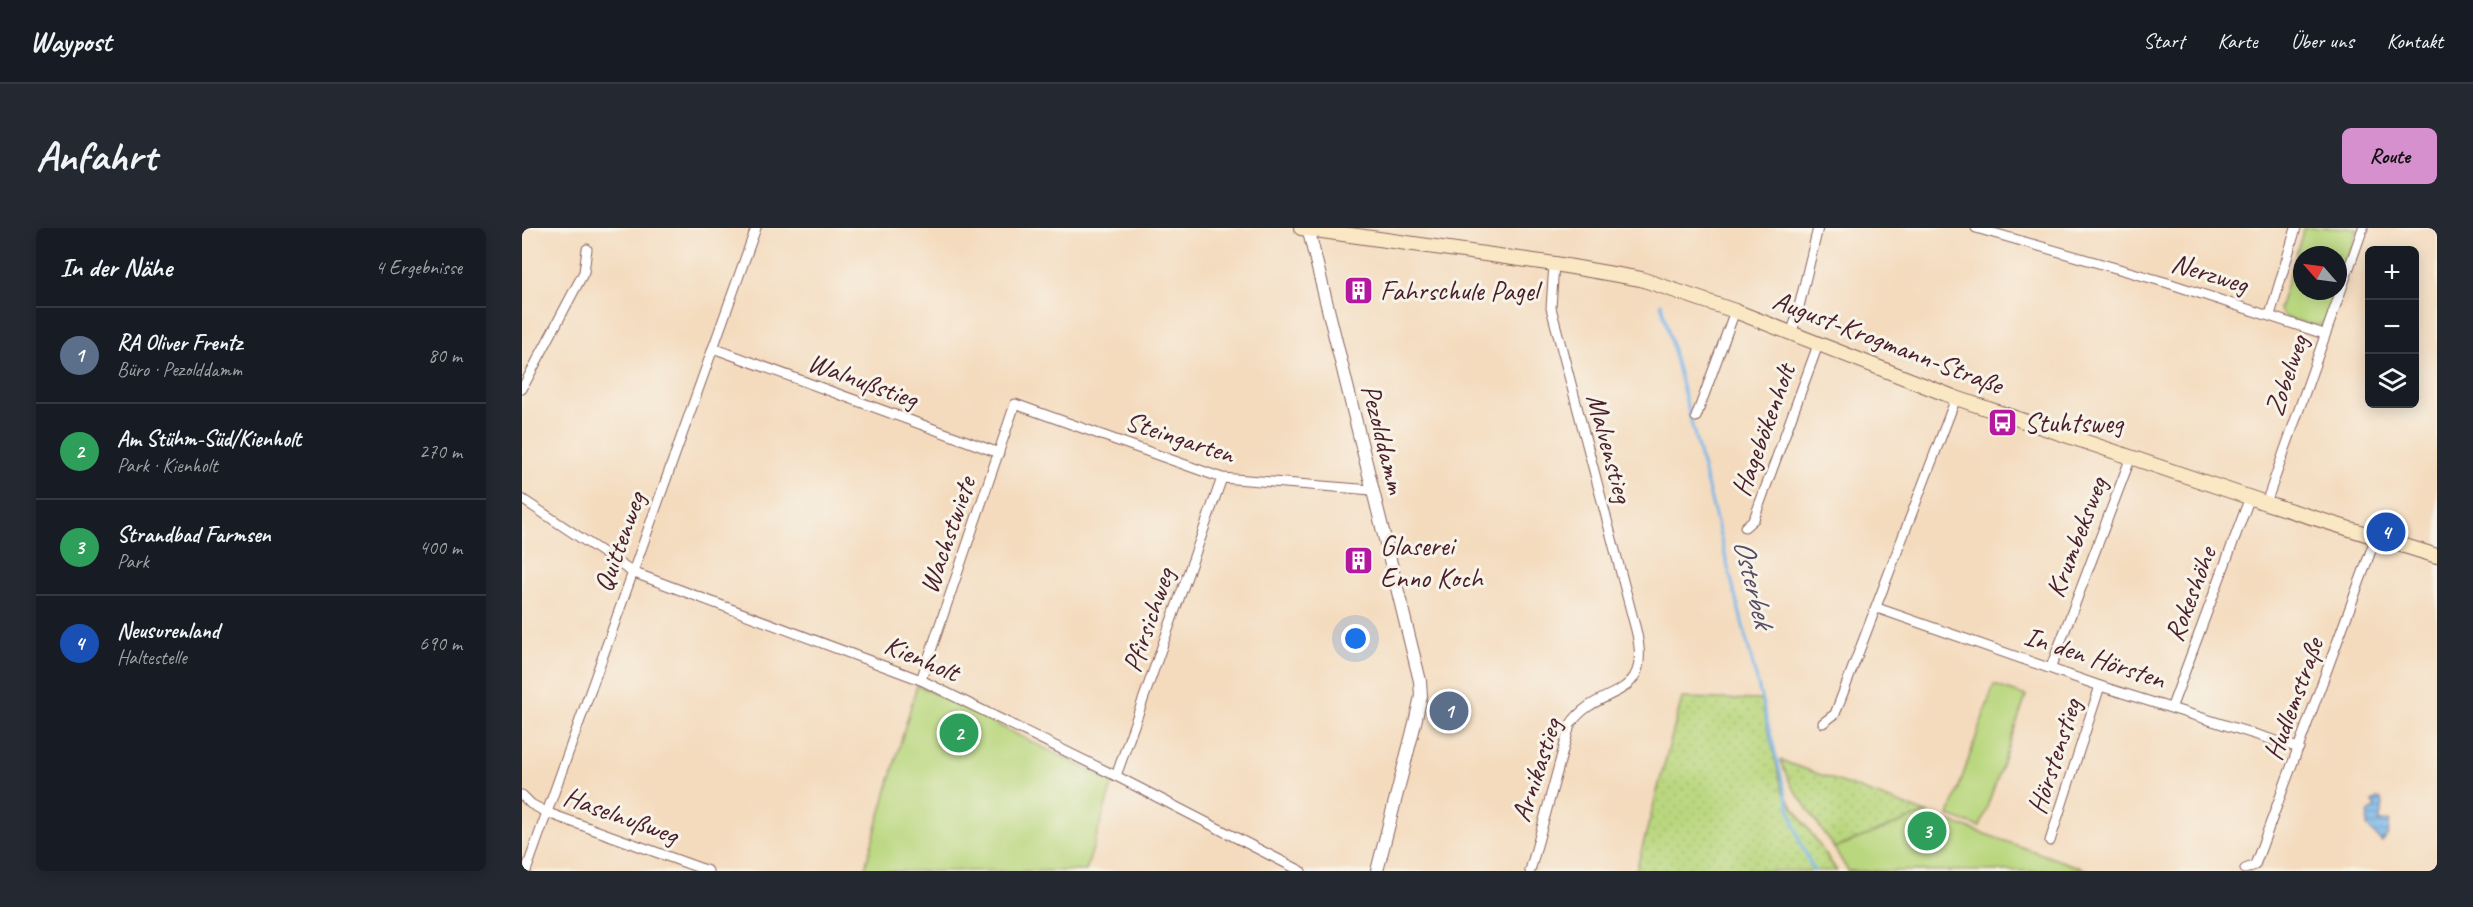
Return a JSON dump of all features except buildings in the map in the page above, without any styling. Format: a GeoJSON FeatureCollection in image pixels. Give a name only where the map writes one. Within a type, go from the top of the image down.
{"type":"FeatureCollection","features":[{"type":"Feature","properties":{"kind":"main road","name":"August-Krogmann-Straße"},"geometry":{"type":"LineString","coordinates":[[1306,228],[1641,279],[1735,311],[1956,398],[2250,497],[2437,556]]}},
{"type":"Feature","properties":{"kind":"street","name":"Quittenweg"},"geometry":{"type":"LineString","coordinates":[[526,871],[756,228]]}},
{"type":"Feature","properties":{"kind":"street","name":"Pezolddamm"},"geometry":{"type":"LineString","coordinates":[[1306,228],[1420,681],[1421,696],[1377,871]]}},
{"type":"Feature","properties":{"kind":"street"},"geometry":{"type":"LineString","coordinates":[[1791,334],[1818,228]]}},
{"type":"Feature","properties":{"kind":"street","name":"Nerzweg"},"geometry":{"type":"LineString","coordinates":[[1976,228],[2046,246],[2270,315],[2324,334]]}},
{"type":"Feature","properties":{"kind":"street","name":"Zobelweg"},"geometry":{"type":"LineString","coordinates":[[2270,315],[2296,228]]}},
{"type":"Feature","properties":{"kind":"street","name":"Zobelweg"},"geometry":{"type":"LineString","coordinates":[[2266,502],[2363,228]]}},
{"type":"Feature","properties":{"kind":"street"},"geometry":{"type":"LineString","coordinates":[[522,389],[584,272],[587,249]]}},
{"type":"Feature","properties":{"kind":"street","name":"Malvenstieg"},"geometry":{"type":"LineString","coordinates":[[1554,264],[1551,308],[1639,643]]}},
{"type":"Feature","properties":{"kind":"street"},"geometry":{"type":"LineString","coordinates":[[1696,417],[1735,311]]}},
{"type":"Feature","properties":{"kind":"street","name":"Hagebökenholt"},"geometry":{"type":"LineString","coordinates":[[1745,527],[1754,519],[1818,345]]}},
{"type":"Feature","properties":{"kind":"street","name":"Walnußstieg"},"geometry":{"type":"LineString","coordinates":[[713,348],[999,453]]}},
{"type":"Feature","properties":{"kind":"street"},"geometry":{"type":"LineString","coordinates":[[1823,723],[1835,714],[1956,398]]}},
{"type":"Feature","properties":{"kind":"street","name":"Steingarten"},"geometry":{"type":"LineString","coordinates":[[1015,404],[1222,478],[1372,490]]}},
{"type":"Feature","properties":{"kind":"street","name":"Wachstwiete"},"geometry":{"type":"LineString","coordinates":[[921,680],[1015,404]]}},
{"type":"Feature","properties":{"kind":"street","name":"Krumbeksweg"},"geometry":{"type":"LineString","coordinates":[[2051,667],[2131,457]]}},
{"type":"Feature","properties":{"kind":"street","name":"Pfirsichweg"},"geometry":{"type":"LineString","coordinates":[[1116,776],[1222,478]]}},
{"type":"Feature","properties":{"kind":"street","name":"Rokeshöhe"},"geometry":{"type":"LineString","coordinates":[[2172,706],[2250,497]]}},
{"type":"Feature","properties":{"kind":"street","name":"Kienholt"},"geometry":{"type":"LineString","coordinates":[[522,499],[632,572],[921,680],[1301,871]]}},
{"type":"Feature","properties":{"kind":"street","name":"Hudlemstraße"},"geometry":{"type":"LineString","coordinates":[[2245,869],[2255,865],[2376,537]]}},
{"type":"Feature","properties":{"kind":"street","name":"In den Hörsten"},"geometry":{"type":"LineString","coordinates":[[1877,608],[2100,686],[2172,706],[2299,748]]}},
{"type":"Feature","properties":{"kind":"street","name":"Arnikastieg"},"geometry":{"type":"LineString","coordinates":[[1530,871],[1570,725],[1578,713],[1591,703],[1622,691],[1633,679],[1640,662],[1639,643]]}},
{"type":"Feature","properties":{"kind":"street","name":"Hörstenstieg"},"geometry":{"type":"LineString","coordinates":[[2050,841],[2100,686]]}},
{"type":"Feature","properties":{"kind":"street","name":"Haselnußweg"},"geometry":{"type":"LineString","coordinates":[[522,795],[531,804],[548,813],[708,871]]}},
{"type":"Feature","properties":{"kind":"green space"},"geometry":{"type":"Polygon","coordinates":[[[2304,228],[2358,228],[2347,260],[2347,246],[2298,246],[2304,228]]]}},
{"type":"Feature","properties":{"kind":"green space"},"geometry":{"type":"Polygon","coordinates":[[[2293,264],[2293,300],[2333,300],[2326,321],[2317,325],[2287,318],[2279,309],[2293,264]]]}},
{"type":"Feature","properties":{"kind":"green space"},"geometry":{"type":"Polygon","coordinates":[[[917,685],[1113,782],[1086,871],[864,871],[917,685]]]}},
{"type":"Feature","properties":{"kind":"green space"},"geometry":{"type":"Polygon","coordinates":[[[1994,685],[2026,696],[1980,827],[1949,816],[1994,685]]]}},
{"type":"Feature","properties":{"kind":"green space"},"geometry":{"type":"Polygon","coordinates":[[[1682,698],[1761,700],[1783,792],[1837,871],[1636,871],[1682,698]]]}},
{"type":"Feature","properties":{"kind":"green space"},"geometry":{"type":"Polygon","coordinates":[[[1780,760],[1926,813],[1834,848],[1791,785],[1780,760]]]}},
{"type":"Feature","properties":{"kind":"green space"},"geometry":{"type":"Polygon","coordinates":[[[1926,813],[2089,871],[1848,871],[1834,848],[1926,813]]]}},
{"type":"Feature","properties":{"kind":"water"},"geometry":{"type":"Polygon","coordinates":[[[2377,799],[2381,800],[2383,805],[2379,822],[2390,821],[2388,834],[2382,842],[2367,826],[2368,814],[2375,807],[2372,802],[2377,799]]]}},
{"type":"Feature","properties":{"kind":"waterway","name":"Osterbek"},"geometry":{"type":"LineString","coordinates":[[1661,303],[1789,807],[1800,842],[1814,871]]}},
{"type":"Feature","properties":{"kind":"place","name":"Fahrschule Pagel"},"geometry":{"type":"Point","coordinates":[1359,290]}},
{"type":"Feature","properties":{"kind":"place","name":"Stuhtsweg"},"geometry":{"type":"Point","coordinates":[2003,422]}},
{"type":"Feature","properties":{"kind":"place","name":"Neusurenland"},"geometry":{"type":"Point","coordinates":[2386,532]}},
{"type":"Feature","properties":{"kind":"place","name":"Glaserei Enno Koch"},"geometry":{"type":"Point","coordinates":[1359,561]}},
{"type":"Feature","properties":{"kind":"place","name":"RA Oliver Frentz"},"geometry":{"type":"Point","coordinates":[1449,711]}},
{"type":"Feature","properties":{"kind":"place","name":"Am Stühm-Süd/Kienholt"},"geometry":{"type":"Point","coordinates":[959,733]}},
{"type":"Feature","properties":{"kind":"place","name":"Strandbad Farmsen"},"geometry":{"type":"Point","coordinates":[1927,831]}}]}
